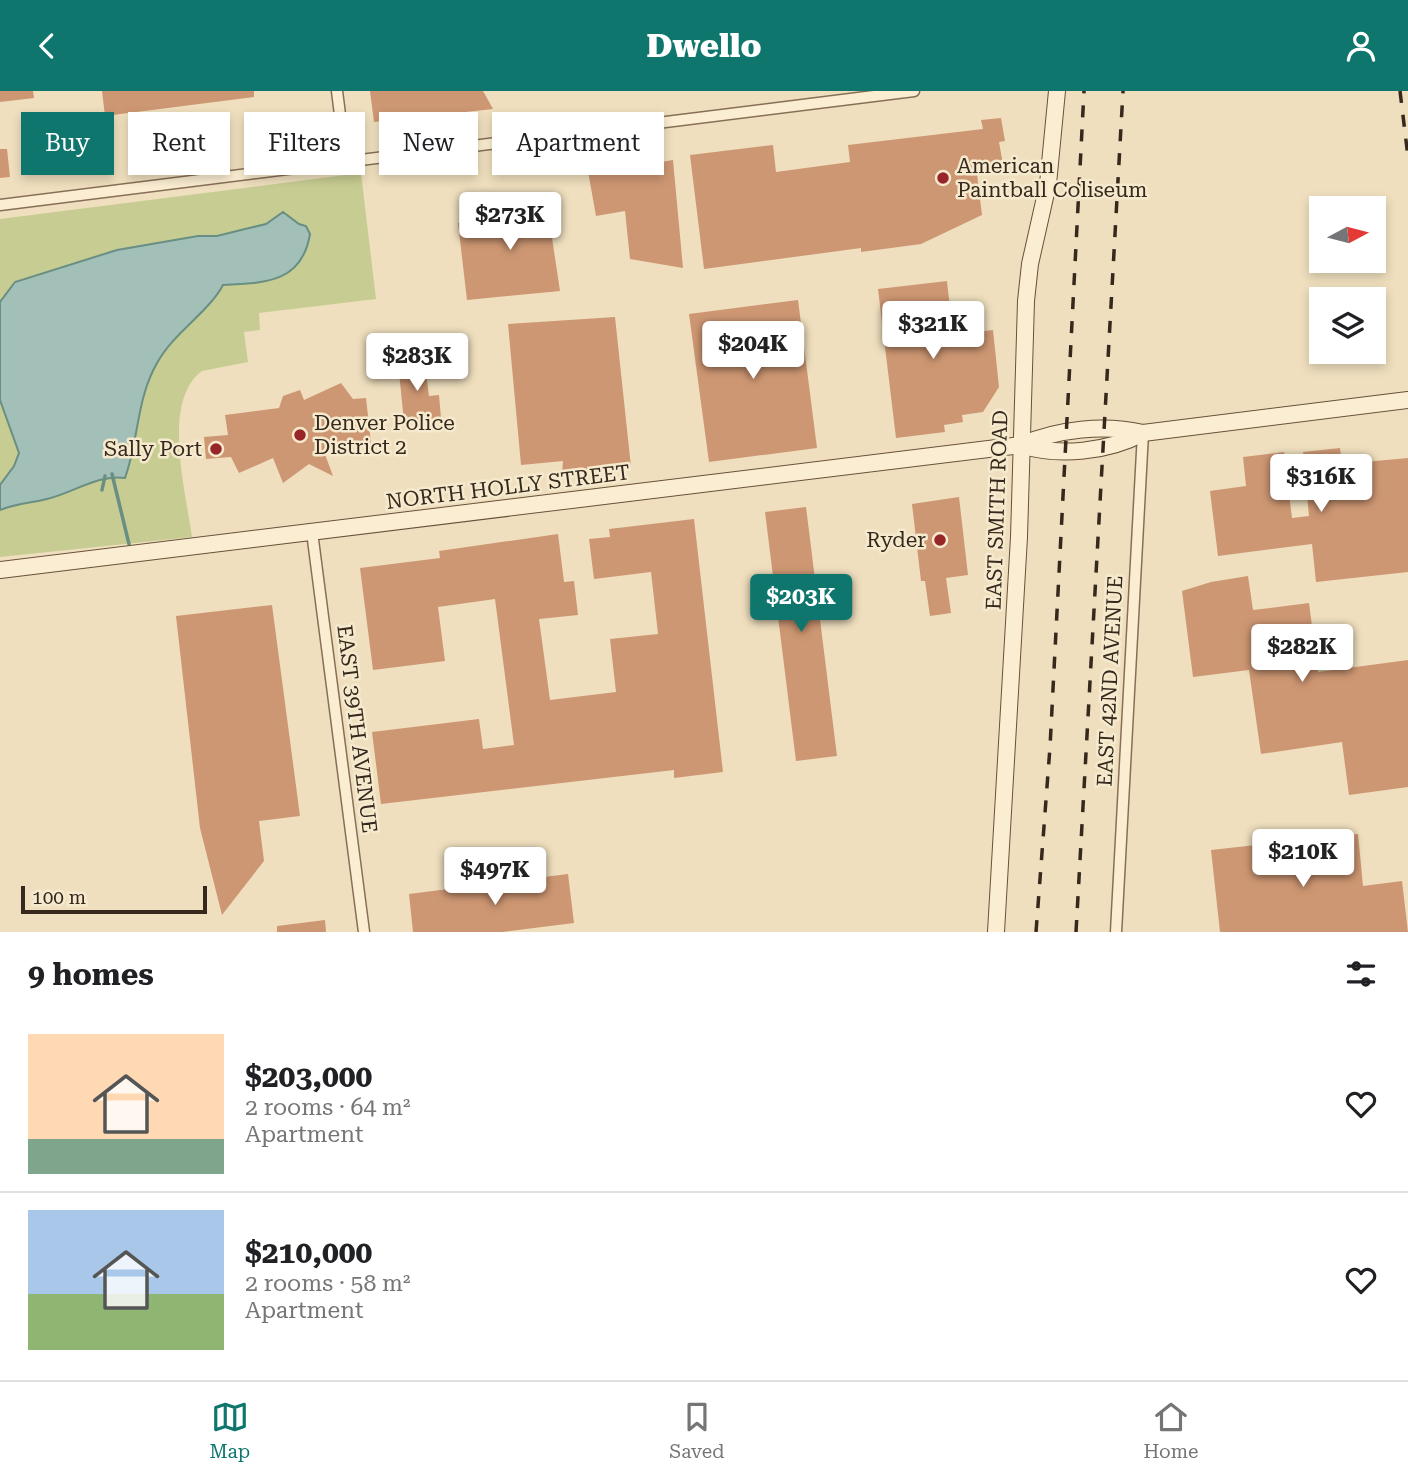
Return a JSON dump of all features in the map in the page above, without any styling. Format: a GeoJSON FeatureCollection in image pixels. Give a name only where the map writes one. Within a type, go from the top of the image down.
{"type":"FeatureCollection","features":[{"type":"Feature","properties":{"kind":"street"},"geometry":{"type":"LineString","coordinates":[[337,91],[340,112]]}},
{"type":"Feature","properties":{"kind":"street"},"geometry":{"type":"LineString","coordinates":[[365,160],[914,91]]}},
{"type":"Feature","properties":{"kind":"street","name":"EAST SMITH ROAD"},"geometry":{"type":"LineString","coordinates":[[996,932],[1027,286],[1048,184],[1057,91]]}},
{"type":"Feature","properties":{"kind":"street"},"geometry":{"type":"LineString","coordinates":[[0,205],[244,175]]}},
{"type":"Feature","properties":{"kind":"street","name":"NORTH HOLLY STREET"},"geometry":{"type":"LineString","coordinates":[[0,570],[1021,445],[1044,453],[1120,445],[1143,433],[1408,400]]}},
{"type":"Feature","properties":{"kind":"street","name":"EAST 42ND AVENUE"},"geometry":{"type":"LineString","coordinates":[[1116,932],[1143,433]]}},
{"type":"Feature","properties":{"kind":"street","name":"EAST 39TH AVENUE"},"geometry":{"type":"LineString","coordinates":[[312,532],[364,932]]}},
{"type":"Feature","properties":{"kind":"green space"},"geometry":{"type":"Polygon","coordinates":[[[361,175],[376,299],[259,313],[260,330],[244,332],[248,362],[202,371],[190,385],[182,403],[179,448],[192,537],[0,557],[0,219],[361,175]]]}},
{"type":"Feature","properties":{"kind":"water"},"geometry":{"type":"Polygon","coordinates":[[[283,212],[306,226],[310,234],[306,250],[299,262],[290,271],[267,281],[223,285],[209,305],[164,352],[145,391],[125,478],[105,479],[57,496],[0,510],[0,485],[14,466],[19,453],[0,400],[0,302],[15,282],[117,250],[198,236],[217,236],[266,224],[283,212]]]}},
{"type":"Feature","properties":{"kind":"building"},"geometry":{"type":"Polygon","coordinates":[[[0,91],[33,91],[34,98],[0,102],[0,91]]]}},
{"type":"Feature","properties":{"kind":"building"},"geometry":{"type":"Polygon","coordinates":[[[102,91],[254,91],[254,97],[114,115],[114,112],[105,112],[102,91]]]}},
{"type":"Feature","properties":{"kind":"building"},"geometry":{"type":"Polygon","coordinates":[[[370,91],[483,91],[493,109],[466,112],[379,112],[379,121],[374,122],[370,91]]]}},
{"type":"Feature","properties":{"kind":"building"},"geometry":{"type":"Polygon","coordinates":[[[1001,118],[1005,141],[999,142],[1004,170],[977,174],[982,215],[921,244],[861,252],[861,248],[704,269],[690,155],[773,145],[776,172],[850,162],[848,145],[983,129],[981,120],[1001,118]]]}},
{"type":"Feature","properties":{"kind":"building"},"geometry":{"type":"Polygon","coordinates":[[[0,149],[7,149],[10,177],[0,178],[0,149]]]}},
{"type":"Feature","properties":{"kind":"building"},"geometry":{"type":"Polygon","coordinates":[[[673,160],[683,268],[630,259],[625,211],[596,216],[589,175],[664,175],[664,162],[673,160]]]}},
{"type":"Feature","properties":{"kind":"building"},"geometry":{"type":"Polygon","coordinates":[[[507,198],[508,204],[546,198],[560,291],[467,300],[458,223],[496,219],[493,199],[507,198]]]}},
{"type":"Feature","properties":{"kind":"building"},"geometry":{"type":"Polygon","coordinates":[[[947,281],[953,335],[993,330],[999,387],[983,412],[962,415],[963,422],[944,425],[945,432],[896,438],[878,289],[947,281]]]}},
{"type":"Feature","properties":{"kind":"building"},"geometry":{"type":"Polygon","coordinates":[[[798,300],[817,448],[709,462],[689,314],[798,300]]]}},
{"type":"Feature","properties":{"kind":"building"},"geometry":{"type":"Polygon","coordinates":[[[615,317],[631,467],[562,474],[563,461],[521,465],[508,324],[615,317]]]}},
{"type":"Feature","properties":{"kind":"building"},"geometry":{"type":"Polygon","coordinates":[[[424,359],[429,396],[439,395],[441,418],[404,422],[398,362],[424,359]]]}},
{"type":"Feature","properties":{"kind":"building","name":"Denver Police District 2"},"geometry":{"type":"Polygon","coordinates":[[[341,383],[353,399],[366,398],[371,443],[323,449],[333,476],[309,464],[283,483],[273,458],[239,473],[231,457],[206,459],[204,437],[228,435],[225,415],[279,408],[283,396],[300,390],[304,400],[341,383]]]}},
{"type":"Feature","properties":{"kind":"building"},"geometry":{"type":"Polygon","coordinates":[[[1340,448],[1342,464],[1408,458],[1408,572],[1316,582],[1312,544],[1218,556],[1210,491],[1246,486],[1243,457],[1284,452],[1292,518],[1309,516],[1303,452],[1340,448]]]}},
{"type":"Feature","properties":{"kind":"building","name":"Ryder"},"geometry":{"type":"Polygon","coordinates":[[[959,497],[968,575],[946,578],[951,613],[930,616],[925,581],[921,581],[912,504],[959,497]]]}},
{"type":"Feature","properties":{"kind":"building"},"geometry":{"type":"Polygon","coordinates":[[[806,507],[837,756],[796,761],[765,512],[806,507]]]}},
{"type":"Feature","properties":{"kind":"building"},"geometry":{"type":"Polygon","coordinates":[[[694,519],[723,772],[674,778],[674,770],[381,804],[372,732],[479,719],[483,749],[514,745],[495,599],[438,607],[445,661],[373,670],[360,568],[440,558],[439,551],[558,534],[564,582],[574,581],[578,615],[539,619],[550,700],[616,692],[610,639],[658,634],[651,572],[594,579],[589,539],[610,537],[609,529],[694,519]]]}},
{"type":"Feature","properties":{"kind":"building"},"geometry":{"type":"Polygon","coordinates":[[[1248,576],[1253,610],[1309,603],[1318,672],[1408,660],[1408,787],[1349,795],[1342,742],[1261,754],[1249,670],[1193,677],[1182,591],[1211,582],[1248,576]]]}},
{"type":"Feature","properties":{"kind":"building"},"geometry":{"type":"Polygon","coordinates":[[[272,605],[300,816],[259,821],[264,861],[222,915],[200,828],[176,616],[272,605]]]}},
{"type":"Feature","properties":{"kind":"building"},"geometry":{"type":"Polygon","coordinates":[[[1358,834],[1363,886],[1402,881],[1408,932],[1220,932],[1211,850],[1358,834]]]}},
{"type":"Feature","properties":{"kind":"building"},"geometry":{"type":"Polygon","coordinates":[[[568,874],[574,923],[503,932],[413,932],[409,894],[568,874]]]}},
{"type":"Feature","properties":{"kind":"building"},"geometry":{"type":"Polygon","coordinates":[[[325,920],[326,932],[277,932],[277,926],[325,920]]]}},
{"type":"Feature","properties":{"kind":"waterway"},"geometry":{"type":"LineString","coordinates":[[112,474],[129,544]]}},
{"type":"Feature","properties":{"kind":"waterway"},"geometry":{"type":"LineString","coordinates":[[102,490],[105,476]]}},
{"type":"Feature","properties":{"kind":"railway"},"geometry":{"type":"LineString","coordinates":[[1036,932],[1050,747],[1084,91]]}},
{"type":"Feature","properties":{"kind":"railway"},"geometry":{"type":"LineString","coordinates":[[1076,932],[1123,91]]}},
{"type":"Feature","properties":{"kind":"railway"},"geometry":{"type":"LineString","coordinates":[[1400,91],[1408,157]]}},
{"type":"Feature","properties":{"kind":"place","name":"American Paintball Coliseum"},"geometry":{"type":"Point","coordinates":[943,178]}},
{"type":"Feature","properties":{"kind":"place","name":"Denver Police District 2"},"geometry":{"type":"Point","coordinates":[300,435]}},
{"type":"Feature","properties":{"kind":"place","name":"Sally Port"},"geometry":{"type":"Point","coordinates":[216,449]}},
{"type":"Feature","properties":{"kind":"place","name":"Ryder"},"geometry":{"type":"Point","coordinates":[940,540]}}]}
